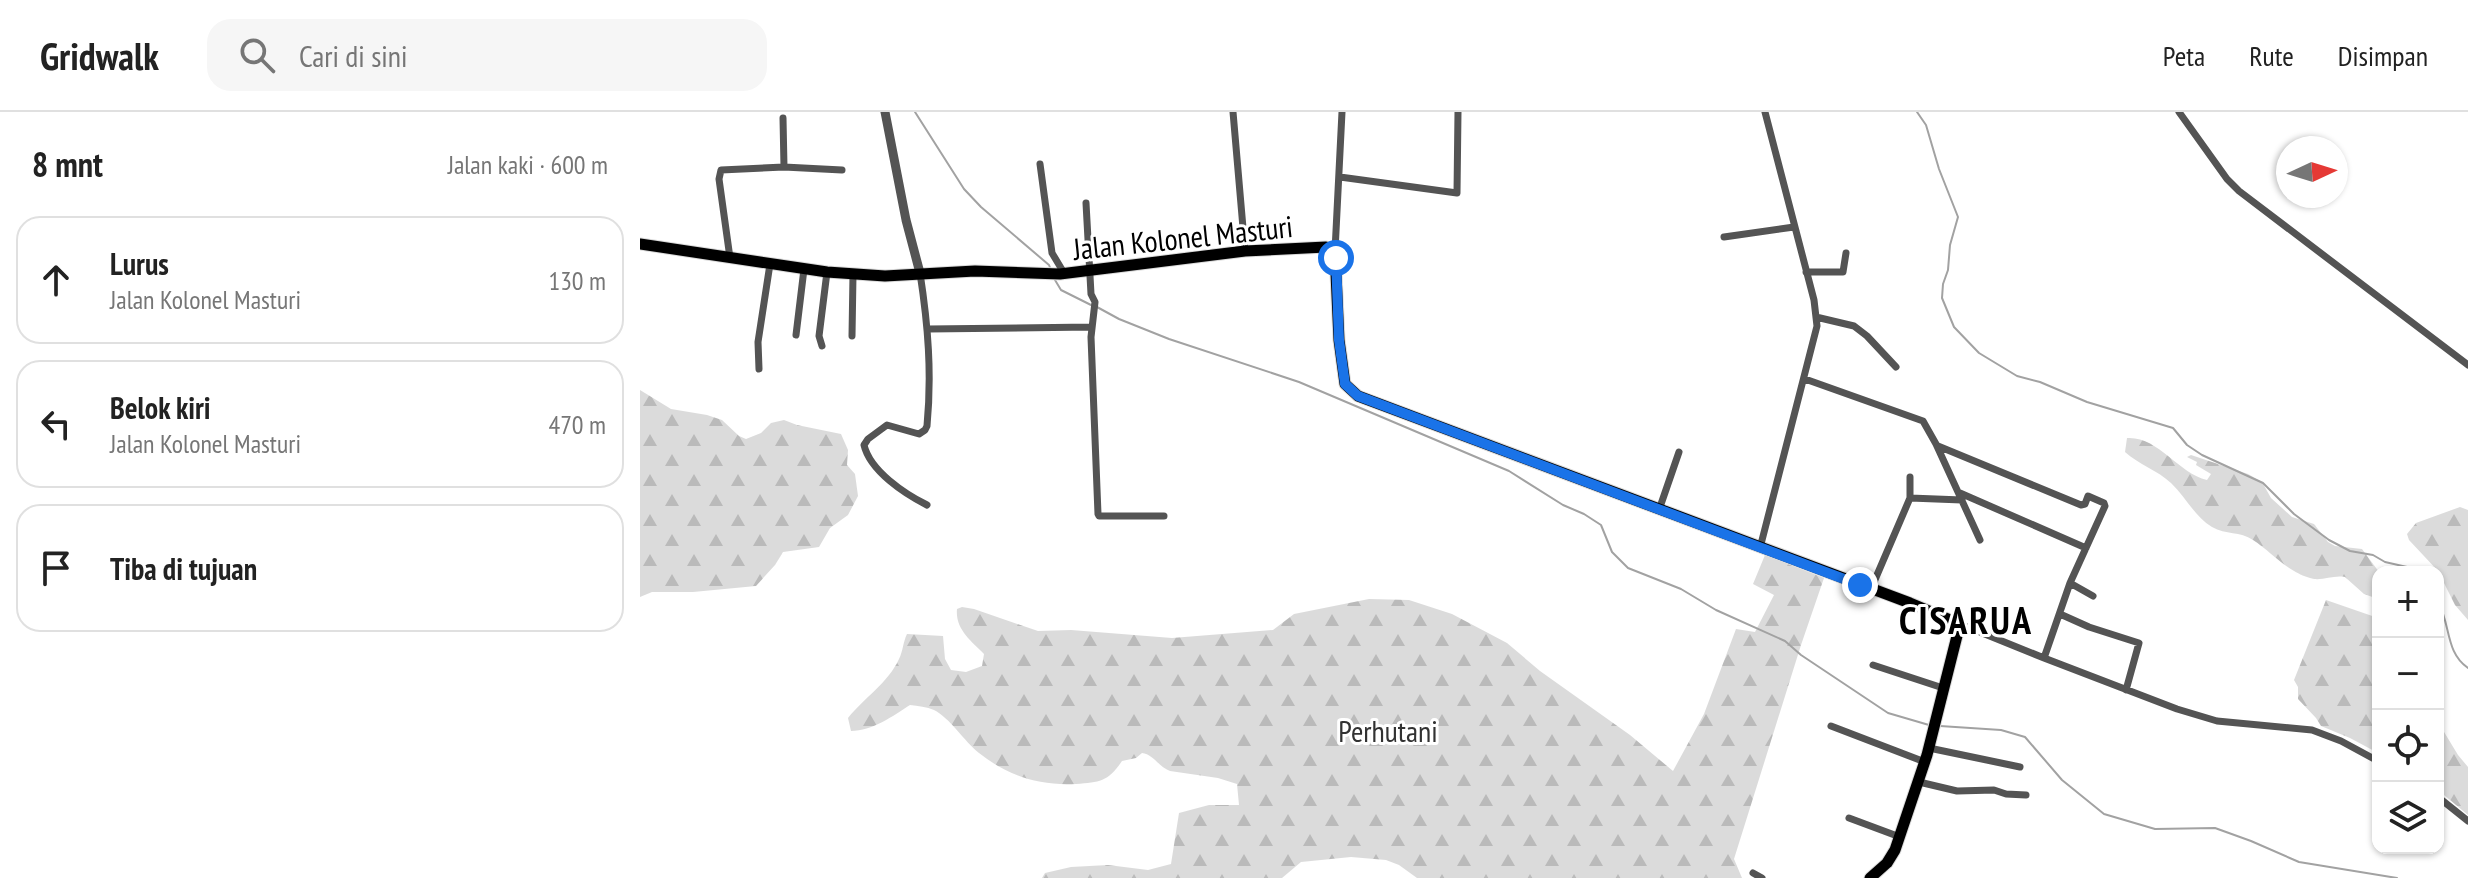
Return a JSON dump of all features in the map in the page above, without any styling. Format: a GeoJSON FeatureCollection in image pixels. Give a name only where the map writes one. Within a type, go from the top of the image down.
{"type":"FeatureCollection","features":[{"type":"Feature","properties":{"kind":"main road","name":"Jalan Kolonel Masturi"},"geometry":{"type":"LineString","coordinates":[[640,244],[804,269],[885,276],[975,271],[1058,274],[1245,251],[1326,247],[1335,251],[1339,340],[1345,384],[1351,391],[1412,418],[1960,624]]}},
{"type":"Feature","properties":{"kind":"main road"},"geometry":{"type":"LineString","coordinates":[[1870,878],[1887,863],[1900,837],[1933,735],[1960,624]]}},
{"type":"Feature","properties":{"kind":"street"},"geometry":{"type":"LineString","coordinates":[[885,112],[906,220],[920,273],[931,378],[925,430],[919,434],[887,425],[864,445],[866,452],[902,493],[927,505]]}},
{"type":"Feature","properties":{"kind":"street"},"geometry":{"type":"LineString","coordinates":[[1233,112],[1245,251]]}},
{"type":"Feature","properties":{"kind":"street"},"geometry":{"type":"LineString","coordinates":[[1335,251],[1342,112]]}},
{"type":"Feature","properties":{"kind":"street"},"geometry":{"type":"LineString","coordinates":[[1340,177],[1457,194],[1458,112]]}},
{"type":"Feature","properties":{"kind":"street"},"geometry":{"type":"LineString","coordinates":[[1760,548],[1817,326],[1765,112]]}},
{"type":"Feature","properties":{"kind":"street"},"geometry":{"type":"LineString","coordinates":[[2179,112],[2239,191],[2468,365]]}},
{"type":"Feature","properties":{"kind":"street"},"geometry":{"type":"LineString","coordinates":[[783,118],[784,167]]}},
{"type":"Feature","properties":{"kind":"street"},"geometry":{"type":"LineString","coordinates":[[1040,164],[1052,253],[1058,274]]}},
{"type":"Feature","properties":{"kind":"street"},"geometry":{"type":"LineString","coordinates":[[730,258],[719,179],[721,170],[784,167],[842,170]]}},
{"type":"Feature","properties":{"kind":"street"},"geometry":{"type":"LineString","coordinates":[[1086,203],[1094,305],[1091,327],[1098,515],[1164,516]]}},
{"type":"Feature","properties":{"kind":"street"},"geometry":{"type":"LineString","coordinates":[[1724,237],[1794,227]]}},
{"type":"Feature","properties":{"kind":"street"},"geometry":{"type":"LineString","coordinates":[[1806,272],[1843,272],[1846,253]]}},
{"type":"Feature","properties":{"kind":"street"},"geometry":{"type":"LineString","coordinates":[[759,369],[758,342],[770,264]]}},
{"type":"Feature","properties":{"kind":"street"},"geometry":{"type":"LineString","coordinates":[[796,335],[804,269]]}},
{"type":"Feature","properties":{"kind":"street"},"geometry":{"type":"LineString","coordinates":[[822,346],[819,336],[827,272]]}},
{"type":"Feature","properties":{"kind":"street"},"geometry":{"type":"LineString","coordinates":[[852,336],[853,275]]}},
{"type":"Feature","properties":{"kind":"street"},"geometry":{"type":"LineString","coordinates":[[1816,317],[1854,326],[1896,367]]}},
{"type":"Feature","properties":{"kind":"street"},"geometry":{"type":"LineString","coordinates":[[928,329],[1091,327]]}},
{"type":"Feature","properties":{"kind":"street"},"geometry":{"type":"LineString","coordinates":[[1805,379],[1917,417],[1929,428],[1980,540]]}},
{"type":"Feature","properties":{"kind":"street"},"geometry":{"type":"LineString","coordinates":[[1938,446],[2081,505],[2085,504],[2088,496],[2104,503],[2070,583],[2044,658]]}},
{"type":"Feature","properties":{"kind":"street"},"geometry":{"type":"LineString","coordinates":[[1659,510],[1679,452]]}},
{"type":"Feature","properties":{"kind":"street"},"geometry":{"type":"LineString","coordinates":[[1871,589],[1910,498],[1910,477]]}},
{"type":"Feature","properties":{"kind":"street"},"geometry":{"type":"LineString","coordinates":[[1910,498],[1961,496],[2086,548]]}},
{"type":"Feature","properties":{"kind":"street"},"geometry":{"type":"LineString","coordinates":[[2070,583],[2093,596]]}},
{"type":"Feature","properties":{"kind":"street"},"geometry":{"type":"LineString","coordinates":[[2060,614],[2139,643],[2126,690]]}},
{"type":"Feature","properties":{"kind":"street"},"geometry":{"type":"LineString","coordinates":[[1960,624],[2126,690],[2217,721],[2312,730],[2372,758]]}},
{"type":"Feature","properties":{"kind":"street"},"geometry":{"type":"LineString","coordinates":[[1873,665],[1943,688]]}},
{"type":"Feature","properties":{"kind":"street"},"geometry":{"type":"LineString","coordinates":[[1831,726],[1925,762]]}},
{"type":"Feature","properties":{"kind":"street"},"geometry":{"type":"LineString","coordinates":[[1929,748],[2020,767]]}},
{"type":"Feature","properties":{"kind":"street"},"geometry":{"type":"LineString","coordinates":[[1919,782],[1957,791],[1994,790],[2026,795]]}},
{"type":"Feature","properties":{"kind":"street"},"geometry":{"type":"LineString","coordinates":[[2444,802],[2468,821]]}},
{"type":"Feature","properties":{"kind":"street"},"geometry":{"type":"LineString","coordinates":[[1849,818],[1900,837]]}},
{"type":"Feature","properties":{"kind":"street"},"geometry":{"type":"LineString","coordinates":[[1753,873],[1762,878]]}},
{"type":"Feature","properties":{"kind":"green space"},"geometry":{"type":"Polygon","coordinates":[[[640,390],[671,409],[722,420],[746,439],[761,433],[771,423],[784,420],[841,434],[848,450],[847,465],[855,474],[858,496],[848,515],[830,528],[819,547],[783,552],[756,586],[652,592],[640,597],[640,390]]]}},
{"type":"Feature","properties":{"kind":"green space"},"geometry":{"type":"Polygon","coordinates":[[[2127,438],[2138,439],[2207,480],[2211,474],[2187,457],[2191,455],[2248,474],[2262,482],[2271,498],[2292,517],[2314,524],[2328,542],[2335,546],[2362,549],[2375,566],[2372,566],[2372,597],[2364,594],[2345,577],[2314,579],[2305,576],[2289,568],[2248,537],[2212,527],[2171,483],[2125,452],[2127,438]]]}},
{"type":"Feature","properties":{"kind":"green space"},"geometry":{"type":"Polygon","coordinates":[[[2460,507],[2468,510],[2468,620],[2455,605],[2444,583],[2444,566],[2433,566],[2409,540],[2407,534],[2416,523],[2460,507]]]}},
{"type":"Feature","properties":{"kind":"green space","name":"Perhutani"},"geometry":{"type":"Polygon","coordinates":[[[1765,555],[1824,578],[1734,859],[1742,878],[1417,878],[1386,860],[1351,857],[1301,862],[1282,878],[1042,878],[1045,873],[1071,867],[1108,865],[1148,870],[1171,864],[1179,813],[1209,805],[1239,805],[1237,784],[1170,771],[1142,753],[1136,758],[1122,761],[1108,777],[1097,781],[1062,784],[1037,781],[990,761],[940,713],[931,709],[910,705],[882,722],[851,731],[848,718],[894,668],[907,634],[943,636],[945,659],[951,670],[966,672],[982,666],[984,654],[959,623],[957,609],[962,607],[1038,631],[1071,630],[1172,638],[1273,630],[1294,614],[1369,599],[1409,600],[1452,614],[1507,643],[1673,771],[1704,714],[1736,629],[1755,632],[1774,595],[1753,584],[1765,555]]]}},
{"type":"Feature","properties":{"kind":"green space"},"geometry":{"type":"Polygon","coordinates":[[[2326,600],[2372,616],[2372,750],[2321,726],[2298,699],[2298,687],[2294,680],[2326,600]]]}},
{"type":"Feature","properties":{"kind":"green space"},"geometry":{"type":"Polygon","coordinates":[[[2444,732],[2468,767],[2468,815],[2444,795],[2444,732]]]}},
{"type":"Feature","properties":{"kind":"waterway"},"geometry":{"type":"LineString","coordinates":[[915,112],[964,189],[1051,270]]}},
{"type":"Feature","properties":{"kind":"waterway"},"geometry":{"type":"LineString","coordinates":[[1917,112],[1926,125],[1958,217],[1950,245],[1942,298],[1954,327],[1979,353],[2017,376],[2087,402],[2173,428],[2187,445],[2202,455],[2263,483],[2294,514],[2329,540],[2350,551],[2373,555],[2403,566]]}},
{"type":"Feature","properties":{"kind":"waterway"},"geometry":{"type":"LineString","coordinates":[[1055,280],[1061,290],[1091,305]]}},
{"type":"Feature","properties":{"kind":"waterway"},"geometry":{"type":"LineString","coordinates":[[1097,307],[1169,339],[1299,382],[1509,471],[1601,525],[1612,552],[1628,568],[1681,589],[1716,610],[1785,641],[1888,713],[1929,725]]}},
{"type":"Feature","properties":{"kind":"waterway"},"geometry":{"type":"LineString","coordinates":[[2444,618],[2455,654],[2468,668]]}},
{"type":"Feature","properties":{"kind":"waterway"},"geometry":{"type":"LineString","coordinates":[[1940,726],[2001,730],[2025,737],[2062,780],[2104,814],[2155,829],[2215,828],[2299,862],[2397,878]]}},
{"type":"Feature","properties":{"kind":"district","name":"CISARUA"},"geometry":{"type":"Point","coordinates":[1966,619]}},
{"type":"Feature","properties":{"kind":"route"},"geometry":{"type":"LineString","coordinates":[[1336,258],[1339,340],[1345,384],[1358,396],[1860,585]]}}]}
